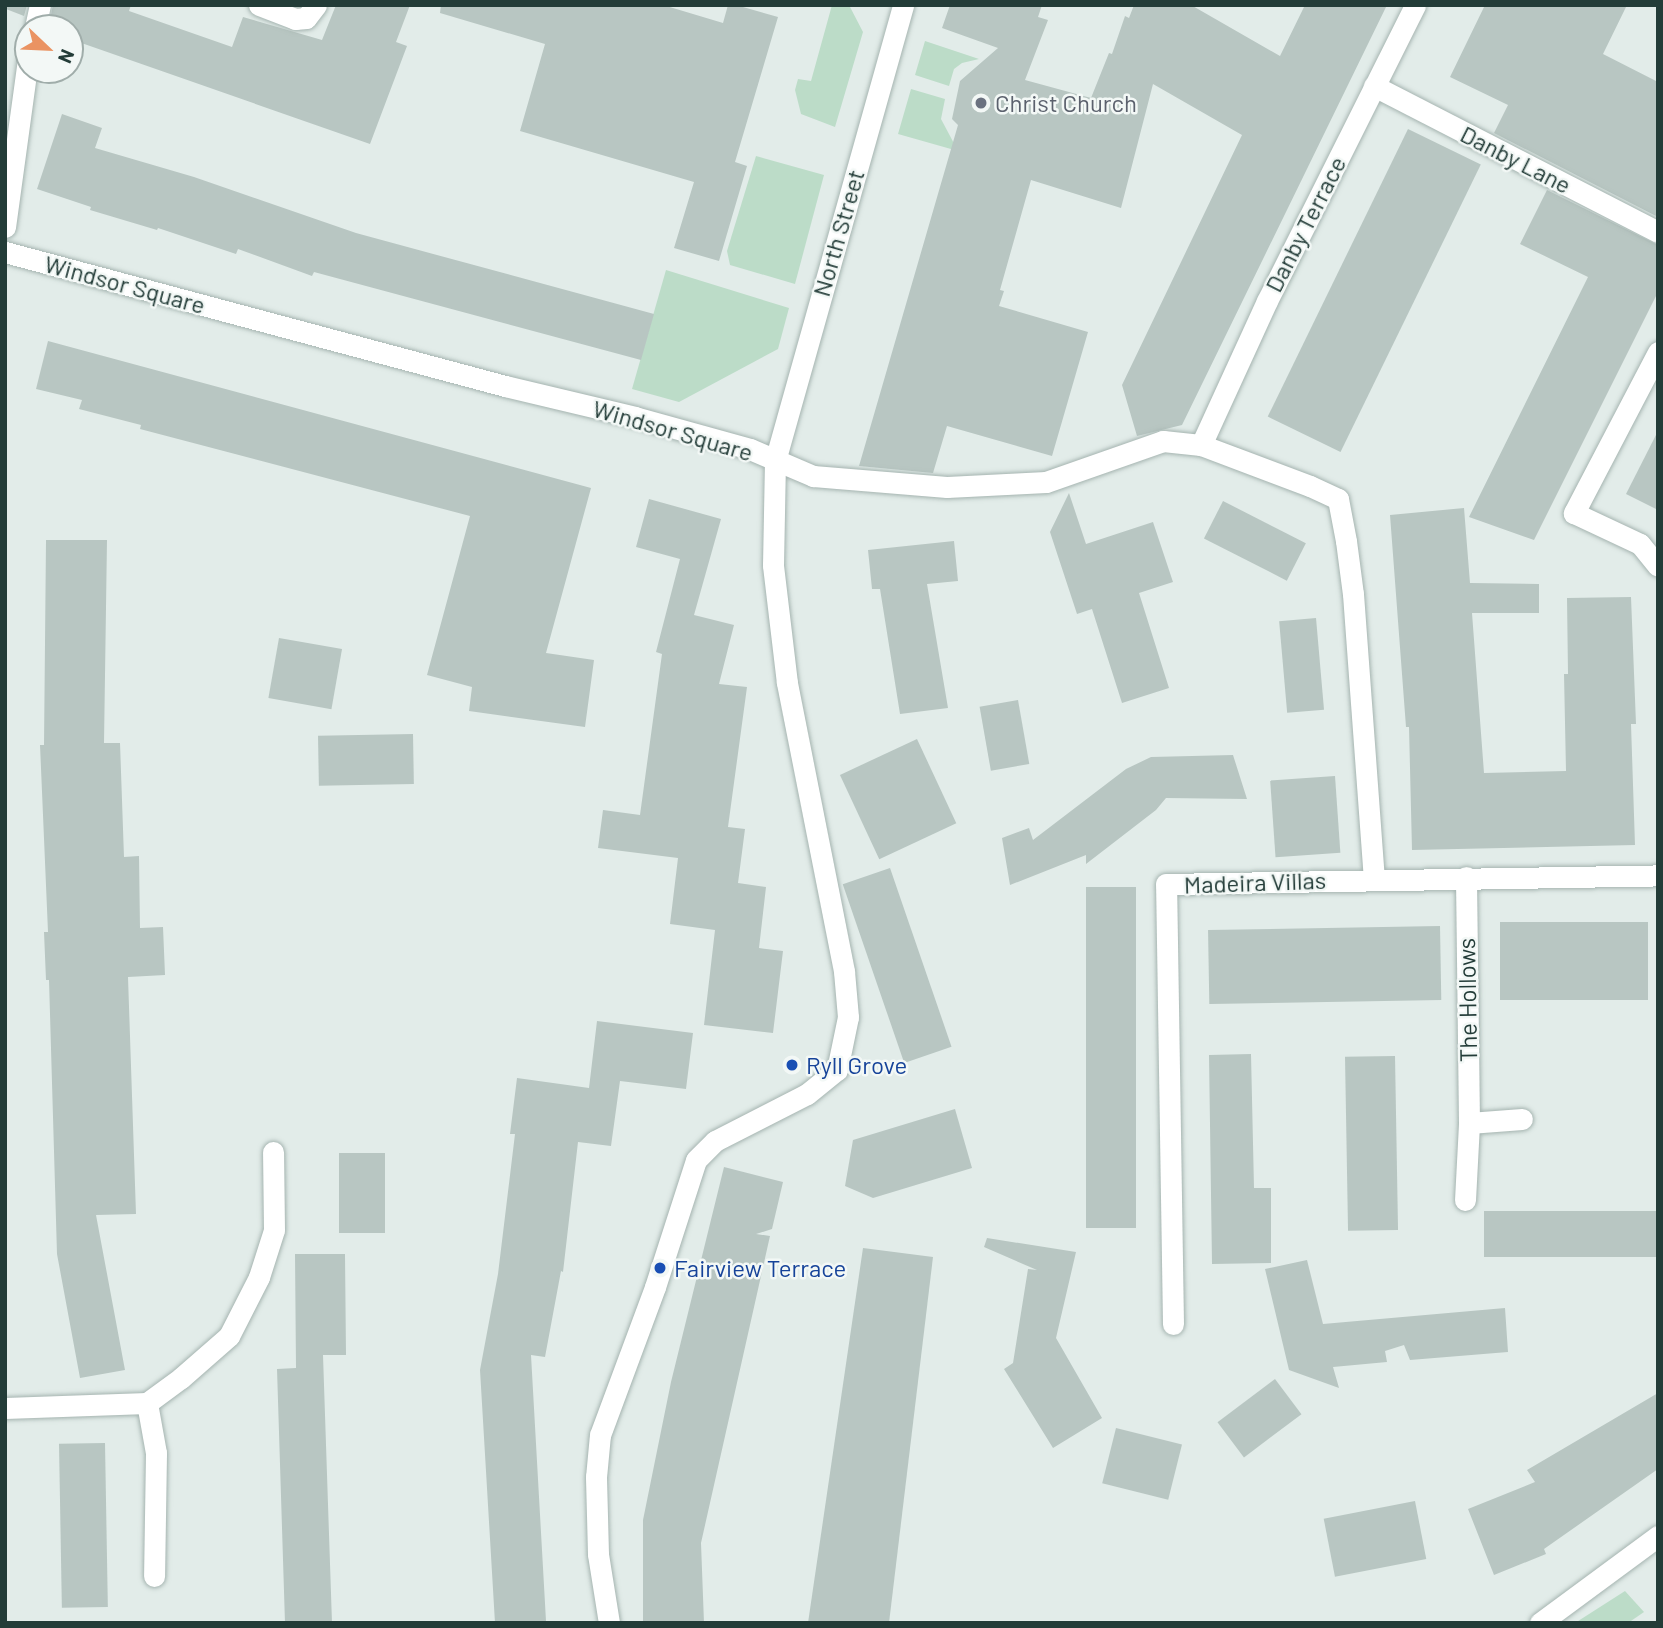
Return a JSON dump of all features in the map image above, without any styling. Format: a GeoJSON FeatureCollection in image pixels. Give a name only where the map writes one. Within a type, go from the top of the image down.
{"type":"FeatureCollection","features":[{"type":"Feature","properties":{"kind":"street"},"geometry":{"type":"LineString","coordinates":[[259,5],[295,19],[306,18],[316,5]]}},
{"type":"Feature","properties":{"kind":"street","name":"North Street"},"geometry":{"type":"LineString","coordinates":[[775,461],[903,5]]}},
{"type":"Feature","properties":{"kind":"street","name":"Danby Terrace"},"geometry":{"type":"LineString","coordinates":[[1201,445],[1267,301],[1415,5]]}},
{"type":"Feature","properties":{"kind":"street"},"geometry":{"type":"LineString","coordinates":[[5,227],[18,84]]}},
{"type":"Feature","properties":{"kind":"street","name":"Danby Lane"},"geometry":{"type":"LineString","coordinates":[[1374,86],[1658,232]]}},
{"type":"Feature","properties":{"kind":"street","name":"Windsor Square"},"geometry":{"type":"LineString","coordinates":[[5,252],[505,386],[635,416],[750,449],[813,476],[947,487],[1046,482],[1163,442],[1201,445],[1338,499],[1353,594],[1374,879]]}},
{"type":"Feature","properties":{"kind":"street"},"geometry":{"type":"LineString","coordinates":[[1658,352],[1574,513],[1640,544],[1658,566]]}},
{"type":"Feature","properties":{"kind":"street"},"geometry":{"type":"LineString","coordinates":[[609,1623],[598,1554],[596,1477],[600,1435],[655,1287],[696,1160],[715,1141],[807,1094],[836,1070],[848,1017],[844,971],[787,684],[773,565],[775,461]]}},
{"type":"Feature","properties":{"kind":"street","name":"Madeira Villas"},"geometry":{"type":"LineString","coordinates":[[1173,1324],[1166,884],[1658,874]]}},
{"type":"Feature","properties":{"kind":"street","name":"The Hollows"},"geometry":{"type":"LineString","coordinates":[[1465,1200],[1469,1123],[1466,877]]}},
{"type":"Feature","properties":{"kind":"street"},"geometry":{"type":"LineString","coordinates":[[1469,1123],[1522,1119]]}},
{"type":"Feature","properties":{"kind":"street"},"geometry":{"type":"LineString","coordinates":[[5,1408],[147,1403],[181,1378],[229,1336],[259,1277],[274,1230],[273,1152]]}},
{"type":"Feature","properties":{"kind":"street"},"geometry":{"type":"LineString","coordinates":[[147,1403],[156,1453],[154,1576]]}},
{"type":"Feature","properties":{"kind":"street"},"geometry":{"type":"LineString","coordinates":[[1540,1623],[1654,1546]]}},
{"type":"Feature","properties":{"kind":"green space"},"geometry":{"type":"Polygon","coordinates":[[[832,5],[849,5],[863,32],[835,127],[801,114],[795,90],[798,79],[811,81],[832,5]]]}},
{"type":"Feature","properties":{"kind":"green space"},"geometry":{"type":"Polygon","coordinates":[[[925,41],[979,59],[962,63],[954,69],[949,86],[915,75],[925,41]]]}},
{"type":"Feature","properties":{"kind":"green space"},"geometry":{"type":"Polygon","coordinates":[[[911,89],[945,99],[941,119],[958,151],[898,134],[911,89]]]}},
{"type":"Feature","properties":{"kind":"green space"},"geometry":{"type":"Polygon","coordinates":[[[756,156],[824,175],[795,284],[730,265],[727,251],[756,156]]]}},
{"type":"Feature","properties":{"kind":"green space"},"geometry":{"type":"Polygon","coordinates":[[[666,270],[789,308],[778,349],[679,402],[632,389],[666,270]]]}},
{"type":"Feature","properties":{"kind":"green space"},"geometry":{"type":"Polygon","coordinates":[[[1625,1591],[1644,1612],[1628,1623],[1575,1623],[1625,1591]]]}},
{"type":"Feature","properties":{"kind":"building"},"geometry":{"type":"Polygon","coordinates":[[[6,5],[27,5],[25,14],[6,9],[6,5]]]}},
{"type":"Feature","properties":{"kind":"building"},"geometry":{"type":"Polygon","coordinates":[[[53,5],[131,5],[129,11],[232,47],[243,17],[322,40],[336,5],[410,5],[396,42],[407,46],[370,144],[84,44],[84,14],[51,14],[53,5]]]}},
{"type":"Feature","properties":{"kind":"building"},"geometry":{"type":"Polygon","coordinates":[[[441,5],[663,5],[723,23],[728,5],[736,5],[778,17],[735,162],[747,166],[719,261],[674,248],[694,182],[520,131],[545,44],[440,13],[441,5]]]}},
{"type":"Feature","properties":{"kind":"building"},"geometry":{"type":"Polygon","coordinates":[[[950,5],[1042,5],[1038,17],[1048,20],[1025,80],[1091,98],[1109,53],[1112,54],[1125,16],[1129,18],[1134,5],[1191,5],[1280,56],[1305,5],[1387,5],[1182,425],[1137,436],[1122,385],[1242,135],[1153,84],[1121,208],[1031,180],[1000,290],[1004,291],[999,306],[1088,332],[1052,456],[947,426],[933,473],[859,466],[958,125],[952,119],[960,81],[998,48],[942,28],[950,5]]]}},
{"type":"Feature","properties":{"kind":"building"},"geometry":{"type":"Polygon","coordinates":[[[1485,5],[1627,5],[1603,54],[1658,82],[1658,217],[1494,133],[1508,105],[1450,77],[1485,5]]]}},
{"type":"Feature","properties":{"kind":"building"},"geometry":{"type":"Polygon","coordinates":[[[62,114],[102,128],[95,148],[194,177],[356,233],[654,314],[641,360],[314,272],[312,276],[238,249],[236,254],[158,228],[157,230],[90,210],[91,207],[37,189],[62,114]]]}},
{"type":"Feature","properties":{"kind":"building"},"geometry":{"type":"Polygon","coordinates":[[[1408,129],[1481,165],[1341,452],[1268,417],[1408,129]]]}},
{"type":"Feature","properties":{"kind":"building"},"geometry":{"type":"Polygon","coordinates":[[[1547,190],[1658,245],[1658,292],[1534,540],[1469,517],[1588,277],[1520,244],[1547,190]]]}},
{"type":"Feature","properties":{"kind":"building"},"geometry":{"type":"Polygon","coordinates":[[[48,341],[591,488],[546,653],[594,660],[585,727],[469,711],[472,687],[427,675],[470,516],[140,429],[141,425],[79,409],[82,400],[36,389],[48,341]]]}},
{"type":"Feature","properties":{"kind":"building"},"geometry":{"type":"Polygon","coordinates":[[[1658,431],[1658,510],[1626,494],[1658,431]]]}},
{"type":"Feature","properties":{"kind":"building"},"geometry":{"type":"Polygon","coordinates":[[[1069,493],[1086,544],[1153,522],[1173,582],[1139,593],[1169,688],[1122,703],[1092,609],[1077,614],[1050,532],[1069,493]]]}},
{"type":"Feature","properties":{"kind":"building"},"geometry":{"type":"Polygon","coordinates":[[[649,499],[721,519],[694,615],[734,625],[719,684],[747,687],[728,827],[745,829],[738,883],[766,887],[759,948],[783,951],[773,1033],[704,1025],[715,930],[670,924],[678,858],[598,848],[603,810],[640,815],[662,654],[656,652],[680,559],[636,547],[649,499]]]}},
{"type":"Feature","properties":{"kind":"building"},"geometry":{"type":"Polygon","coordinates":[[[1223,501],[1306,543],[1287,581],[1204,538],[1223,501]]]}},
{"type":"Feature","properties":{"kind":"building"},"geometry":{"type":"Polygon","coordinates":[[[1464,508],[1470,583],[1539,584],[1539,613],[1472,613],[1484,773],[1566,771],[1564,674],[1568,674],[1567,598],[1631,597],[1636,724],[1631,724],[1635,845],[1412,850],[1409,727],[1406,727],[1390,515],[1464,508]]]}},
{"type":"Feature","properties":{"kind":"building"},"geometry":{"type":"Polygon","coordinates":[[[46,540],[107,540],[104,743],[120,743],[124,857],[139,856],[140,928],[163,927],[165,975],[128,977],[136,1214],[96,1215],[125,1370],[80,1378],[57,1254],[49,980],[46,980],[44,932],[48,932],[40,745],[44,745],[46,540]]]}},
{"type":"Feature","properties":{"kind":"building"},"geometry":{"type":"Polygon","coordinates":[[[954,541],[958,581],[927,584],[948,708],[900,714],[880,589],[872,589],[868,550],[954,541]]]}},
{"type":"Feature","properties":{"kind":"building"},"geometry":{"type":"Polygon","coordinates":[[[1316,618],[1324,710],[1287,713],[1279,621],[1316,618]]]}},
{"type":"Feature","properties":{"kind":"building"},"geometry":{"type":"Polygon","coordinates":[[[279,638],[342,649],[331,709],[268,698],[279,638]]]}},
{"type":"Feature","properties":{"kind":"building"},"geometry":{"type":"Polygon","coordinates":[[[1018,700],[1029,764],[991,771],[980,707],[1018,700]]]}},
{"type":"Feature","properties":{"kind":"building"},"geometry":{"type":"Polygon","coordinates":[[[413,734],[414,784],[319,786],[318,736],[413,734]]]}},
{"type":"Feature","properties":{"kind":"building"},"geometry":{"type":"Polygon","coordinates":[[[917,739],[956,823],[879,859],[840,775],[917,739]]]}},
{"type":"Feature","properties":{"kind":"building"},"geometry":{"type":"Polygon","coordinates":[[[1233,755],[1247,799],[1166,798],[1156,810],[1086,864],[1086,855],[1010,885],[1002,838],[1029,828],[1033,840],[1126,769],[1151,757],[1233,755]]]}},
{"type":"Feature","properties":{"kind":"building"},"geometry":{"type":"Polygon","coordinates":[[[1335,776],[1340,853],[1276,857],[1270,781],[1335,776]]]}},
{"type":"Feature","properties":{"kind":"building"},"geometry":{"type":"Polygon","coordinates":[[[890,868],[952,1047],[904,1063],[843,884],[890,868]]]}},
{"type":"Feature","properties":{"kind":"building"},"geometry":{"type":"Polygon","coordinates":[[[1086,887],[1136,887],[1136,1228],[1086,1228],[1086,887]]]}},
{"type":"Feature","properties":{"kind":"building"},"geometry":{"type":"Polygon","coordinates":[[[1500,922],[1648,922],[1648,1000],[1500,1000],[1500,922]]]}},
{"type":"Feature","properties":{"kind":"building"},"geometry":{"type":"Polygon","coordinates":[[[1440,926],[1441,1000],[1209,1004],[1208,930],[1440,926]]]}},
{"type":"Feature","properties":{"kind":"building"},"geometry":{"type":"Polygon","coordinates":[[[597,1021],[693,1033],[686,1089],[620,1081],[611,1146],[578,1142],[563,1272],[561,1271],[545,1357],[531,1355],[546,1621],[495,1623],[480,1370],[498,1274],[515,1134],[510,1134],[517,1078],[589,1088],[597,1021]]]}},
{"type":"Feature","properties":{"kind":"building"},"geometry":{"type":"Polygon","coordinates":[[[1251,1054],[1254,1188],[1271,1188],[1271,1263],[1212,1264],[1209,1055],[1251,1054]]]}},
{"type":"Feature","properties":{"kind":"building"},"geometry":{"type":"Polygon","coordinates":[[[1395,1056],[1398,1230],[1348,1231],[1345,1057],[1395,1056]]]}},
{"type":"Feature","properties":{"kind":"building"},"geometry":{"type":"Polygon","coordinates":[[[955,1109],[972,1168],[873,1198],[845,1186],[853,1140],[955,1109]]]}},
{"type":"Feature","properties":{"kind":"building"},"geometry":{"type":"Polygon","coordinates":[[[339,1153],[385,1153],[385,1233],[339,1233],[339,1153]]]}},
{"type":"Feature","properties":{"kind":"building"},"geometry":{"type":"Polygon","coordinates":[[[724,1167],[783,1182],[772,1229],[756,1234],[770,1236],[701,1543],[704,1623],[643,1623],[643,1520],[671,1382],[724,1167]]]}},
{"type":"Feature","properties":{"kind":"building"},"geometry":{"type":"Polygon","coordinates":[[[1484,1211],[1658,1211],[1658,1257],[1484,1257],[1484,1211]]]}},
{"type":"Feature","properties":{"kind":"building"},"geometry":{"type":"Polygon","coordinates":[[[987,1238],[1076,1252],[1056,1338],[1102,1418],[1053,1448],[1004,1369],[1013,1363],[1028,1269],[1037,1270],[984,1247],[987,1238]]]}},
{"type":"Feature","properties":{"kind":"building"},"geometry":{"type":"Polygon","coordinates":[[[863,1248],[933,1257],[889,1623],[808,1623],[863,1248]]]}},
{"type":"Feature","properties":{"kind":"building"},"geometry":{"type":"Polygon","coordinates":[[[295,1254],[345,1254],[346,1355],[323,1355],[332,1623],[285,1623],[277,1369],[296,1368],[295,1254]]]}},
{"type":"Feature","properties":{"kind":"building"},"geometry":{"type":"Polygon","coordinates":[[[1307,1260],[1323,1324],[1505,1308],[1508,1352],[1410,1360],[1404,1345],[1385,1351],[1387,1362],[1333,1367],[1339,1388],[1289,1370],[1265,1269],[1307,1260]]]}},
{"type":"Feature","properties":{"kind":"building"},"geometry":{"type":"Polygon","coordinates":[[[1275,1379],[1301,1414],[1244,1457],[1217,1422],[1275,1379]]]}},
{"type":"Feature","properties":{"kind":"building"},"geometry":{"type":"Polygon","coordinates":[[[1658,1393],[1658,1469],[1544,1549],[1546,1554],[1494,1575],[1468,1509],[1535,1482],[1527,1470],[1658,1393]]]}},
{"type":"Feature","properties":{"kind":"building"},"geometry":{"type":"Polygon","coordinates":[[[1116,1428],[1182,1444],[1168,1500],[1102,1483],[1116,1428]]]}},
{"type":"Feature","properties":{"kind":"building"},"geometry":{"type":"Polygon","coordinates":[[[105,1443],[108,1607],[62,1608],[59,1444],[105,1443]]]}},
{"type":"Feature","properties":{"kind":"building"},"geometry":{"type":"Polygon","coordinates":[[[1415,1501],[1426,1559],[1335,1577],[1324,1519],[1415,1501]]]}},
{"type":"Feature","properties":{"kind":"place","name":"Christ Church"},"geometry":{"type":"Point","coordinates":[981,103]}},
{"type":"Feature","properties":{"kind":"place","name":"Ryll Grove"},"geometry":{"type":"Point","coordinates":[792,1065]}},
{"type":"Feature","properties":{"kind":"place","name":"Fairview Terrace"},"geometry":{"type":"Point","coordinates":[660,1268]}}]}
